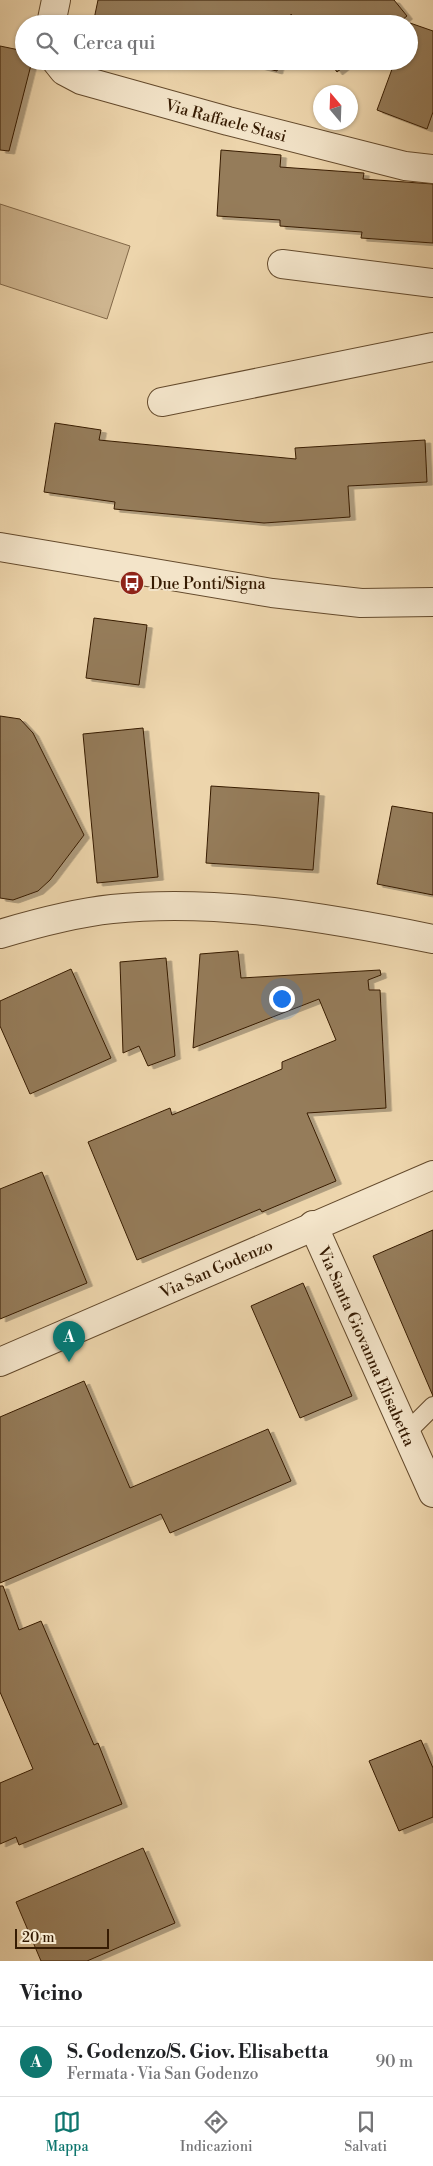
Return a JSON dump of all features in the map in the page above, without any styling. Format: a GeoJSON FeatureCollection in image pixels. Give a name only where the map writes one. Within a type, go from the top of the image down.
{"type":"FeatureCollection","features":[{"type":"Feature","properties":{"kind":"street"},"geometry":{"type":"LineString","coordinates":[[53,15],[56,0]]}},
{"type":"Feature","properties":{"kind":"street","name":"Via Raffaele Stasi"},"geometry":{"type":"LineString","coordinates":[[63,70],[81,80],[228,121],[405,166],[433,169]]}},
{"type":"Feature","properties":{"kind":"street"},"geometry":{"type":"LineString","coordinates":[[282,264],[433,283]]}},
{"type":"Feature","properties":{"kind":"street"},"geometry":{"type":"LineString","coordinates":[[162,402],[433,347]]}},
{"type":"Feature","properties":{"kind":"street"},"geometry":{"type":"LineString","coordinates":[[0,547],[272,593],[361,603],[433,602]]}},
{"type":"Feature","properties":{"kind":"street"},"geometry":{"type":"LineString","coordinates":[[0,934],[49,920],[93,912],[128,908],[167,907],[227,909],[304,915],[433,939]]}},
{"type":"Feature","properties":{"kind":"street","name":"Via San Godenzo"},"geometry":{"type":"LineString","coordinates":[[0,1362],[313,1225],[433,1175]]}},
{"type":"Feature","properties":{"kind":"street","name":"Via Santa Giovanna Elisabetta"},"geometry":{"type":"LineString","coordinates":[[313,1225],[433,1493]]}},
{"type":"Feature","properties":{"kind":"lane"},"geometry":{"type":"LineString","coordinates":[[405,1434],[433,1406]]}},
{"type":"Feature","properties":{"kind":"shaded area"},"geometry":{"type":"Polygon","coordinates":[[[0,204],[130,246],[107,319],[0,284],[0,204]]]}},
{"type":"Feature","properties":{"kind":"building"},"geometry":{"type":"Polygon","coordinates":[[[98,0],[394,0],[406,15],[291,14],[95,15],[98,0]]]}},
{"type":"Feature","properties":{"kind":"building"},"geometry":{"type":"Polygon","coordinates":[[[418,26],[433,31],[433,112],[427,129],[377,110],[392,70],[418,70],[418,26]]]}},
{"type":"Feature","properties":{"kind":"building"},"geometry":{"type":"Polygon","coordinates":[[[0,46],[15,49],[15,70],[30,70],[9,151],[0,150],[0,46]]]}},
{"type":"Feature","properties":{"kind":"building"},"geometry":{"type":"Polygon","coordinates":[[[221,150],[281,155],[280,167],[364,173],[363,179],[433,184],[433,243],[361,238],[362,232],[280,226],[280,220],[217,216],[221,150]]]}},
{"type":"Feature","properties":{"kind":"building"},"geometry":{"type":"Polygon","coordinates":[[[55,423],[101,430],[99,440],[296,459],[295,448],[425,440],[427,482],[348,486],[350,517],[264,523],[114,509],[115,502],[44,492],[55,423]]]}},
{"type":"Feature","properties":{"kind":"building"},"geometry":{"type":"Polygon","coordinates":[[[94,618],[147,625],[139,685],[86,678],[94,618]]]}},
{"type":"Feature","properties":{"kind":"building"},"geometry":{"type":"Polygon","coordinates":[[[0,716],[20,719],[33,733],[84,835],[50,880],[38,891],[13,900],[0,898],[0,716]]]}},
{"type":"Feature","properties":{"kind":"building"},"geometry":{"type":"Polygon","coordinates":[[[143,728],[158,877],[97,883],[83,734],[143,728]]]}},
{"type":"Feature","properties":{"kind":"building"},"geometry":{"type":"Polygon","coordinates":[[[211,786],[319,793],[313,870],[206,863],[211,786]]]}},
{"type":"Feature","properties":{"kind":"building"},"geometry":{"type":"Polygon","coordinates":[[[392,806],[433,813],[433,895],[377,884],[392,806]]]}},
{"type":"Feature","properties":{"kind":"building"},"geometry":{"type":"Polygon","coordinates":[[[238,951],[241,978],[380,970],[381,975],[368,980],[369,990],[380,990],[386,1108],[307,1113],[336,1181],[262,1212],[260,1209],[137,1260],[88,1142],[170,1108],[172,1115],[282,1069],[282,1062],[336,1040],[319,999],[193,1048],[200,954],[238,951]]]}},
{"type":"Feature","properties":{"kind":"building"},"geometry":{"type":"Polygon","coordinates":[[[166,958],[175,1056],[148,1066],[139,1046],[123,1053],[120,962],[166,958]]]}},
{"type":"Feature","properties":{"kind":"building"},"geometry":{"type":"Polygon","coordinates":[[[71,969],[111,1058],[30,1094],[0,1026],[0,1001],[71,969]]]}},
{"type":"Feature","properties":{"kind":"building"},"geometry":{"type":"Polygon","coordinates":[[[42,1172],[87,1283],[0,1319],[0,1189],[42,1172]]]}},
{"type":"Feature","properties":{"kind":"building"},"geometry":{"type":"Polygon","coordinates":[[[433,1230],[433,1396],[373,1256],[433,1230]]]}},
{"type":"Feature","properties":{"kind":"building"},"geometry":{"type":"Polygon","coordinates":[[[303,1283],[352,1396],[300,1418],[251,1306],[303,1283]]]}},
{"type":"Feature","properties":{"kind":"building"},"geometry":{"type":"Polygon","coordinates":[[[84,1381],[130,1488],[268,1429],[291,1481],[170,1533],[161,1514],[0,1583],[0,1417],[84,1381]]]}},
{"type":"Feature","properties":{"kind":"building"},"geometry":{"type":"Polygon","coordinates":[[[0,1586],[3,1586],[19,1630],[41,1621],[94,1745],[98,1743],[122,1804],[19,1845],[16,1837],[0,1844],[0,1783],[33,1769],[0,1692],[0,1586]]]}},
{"type":"Feature","properties":{"kind":"building"},"geometry":{"type":"Polygon","coordinates":[[[421,1740],[433,1768],[433,1817],[399,1831],[369,1761],[421,1740]]]}},
{"type":"Feature","properties":{"kind":"building"},"geometry":{"type":"Polygon","coordinates":[[[143,1848],[175,1923],[87,1961],[41,1961],[16,1902],[143,1848]]]}},
{"type":"Feature","properties":{"kind":"place","name":"Due Ponti/Signa"},"geometry":{"type":"Point","coordinates":[132,583]}},
{"type":"Feature","properties":{"kind":"place","name":"S. Godenzo/S. Giov. Elisabetta"},"geometry":{"type":"Point","coordinates":[69,1362]}}]}
